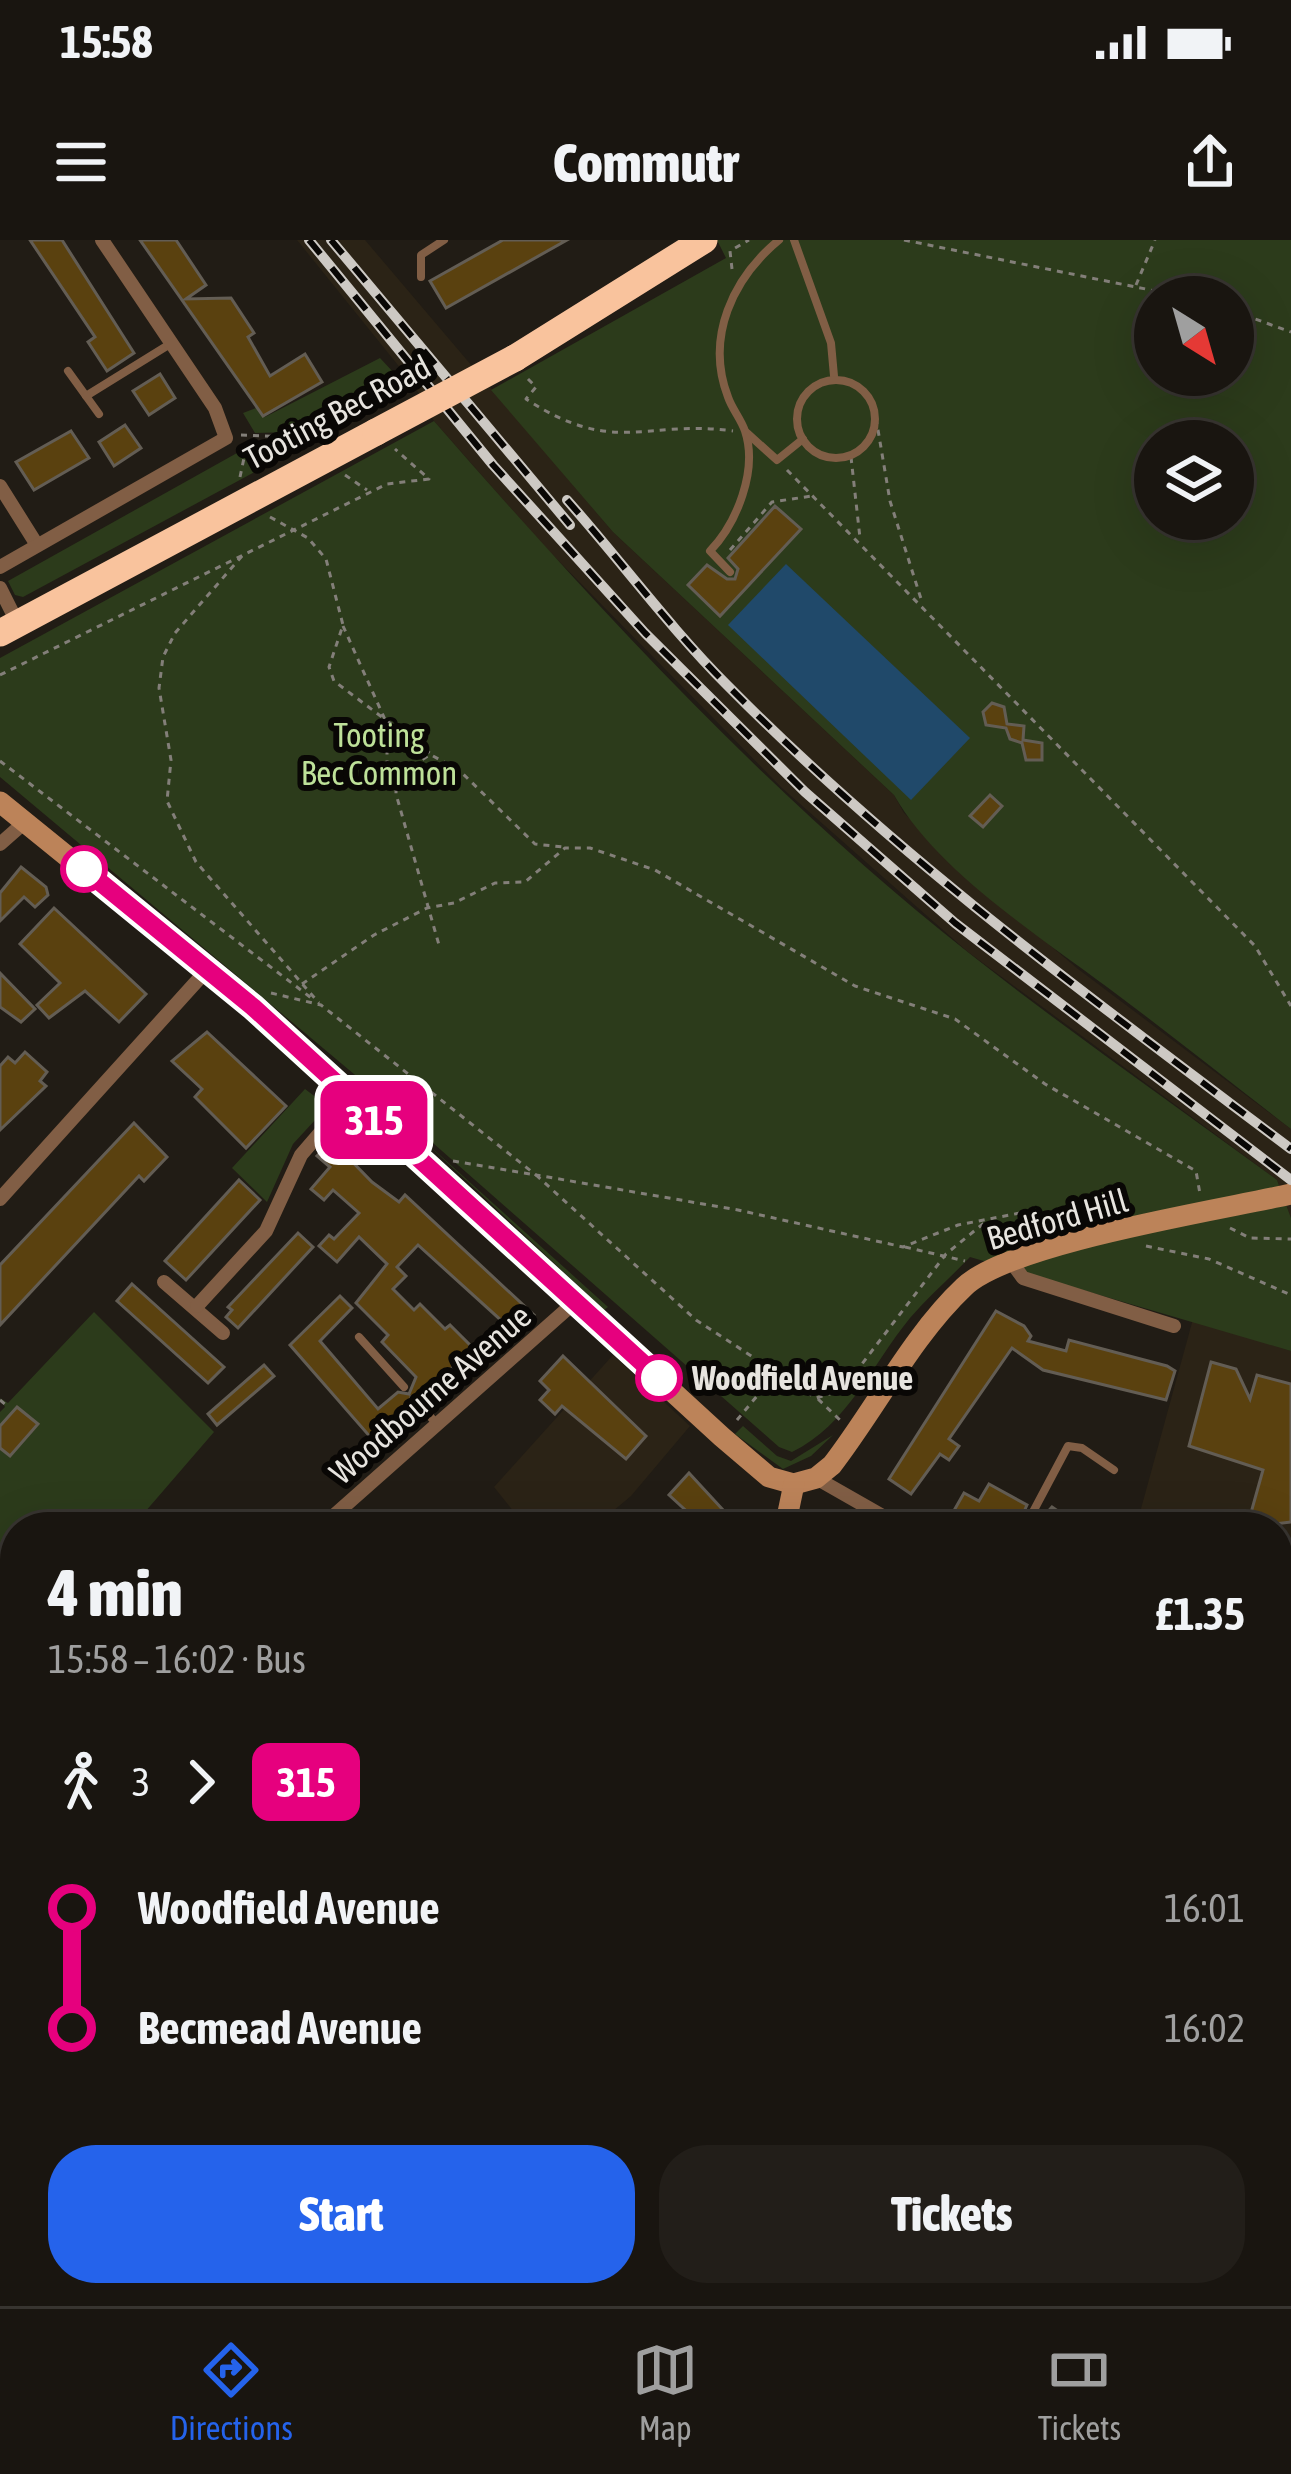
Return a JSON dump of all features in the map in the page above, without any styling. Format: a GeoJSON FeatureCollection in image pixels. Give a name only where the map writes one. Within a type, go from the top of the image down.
{"type":"FeatureCollection","features":[{"type":"Feature","properties":{"kind":"highway","name":"Tooting Bec Road"},"geometry":{"type":"LineString","coordinates":[[9,628],[245,492],[518,363],[705,242]]}},
{"type":"Feature","properties":{"kind":"main road"},"geometry":{"type":"LineString","coordinates":[[0,802],[206,971],[766,1474],[805,1481],[792,1512]]}},
{"type":"Feature","properties":{"kind":"main road","name":"Bedford Hill"},"geometry":{"type":"LineString","coordinates":[[805,1481],[856,1433],[945,1307],[999,1264],[1291,1194]]}},
{"type":"Feature","properties":{"kind":"street"},"geometry":{"type":"LineString","coordinates":[[0,567],[216,448],[228,430],[102,240]]}},
{"type":"Feature","properties":{"kind":"street"},"geometry":{"type":"LineString","coordinates":[[0,486],[38,545]]}},
{"type":"Feature","properties":{"kind":"street"},"geometry":{"type":"LineString","coordinates":[[0,588],[9,628]]}},
{"type":"Feature","properties":{"kind":"street"},"geometry":{"type":"LineString","coordinates":[[0,844],[25,822]]}},
{"type":"Feature","properties":{"kind":"street"},"geometry":{"type":"LineString","coordinates":[[0,1199],[206,971]]}},
{"type":"Feature","properties":{"kind":"street"},"geometry":{"type":"LineString","coordinates":[[196,1306],[266,1231],[301,1155],[350,1098]]}},
{"type":"Feature","properties":{"kind":"street"},"geometry":{"type":"LineString","coordinates":[[999,1264],[1023,1278],[1174,1326]]}},
{"type":"Feature","properties":{"kind":"street"},"geometry":{"type":"LineString","coordinates":[[164,1282],[223,1333]]}},
{"type":"Feature","properties":{"kind":"street","name":"Woodbourne Avenue"},"geometry":{"type":"LineString","coordinates":[[337,1512],[575,1302]]}},
{"type":"Feature","properties":{"kind":"street"},"geometry":{"type":"LineString","coordinates":[[805,1481],[870,1512]]}},
{"type":"Feature","properties":{"kind":"lane"},"geometry":{"type":"LineString","coordinates":[[421,277],[421,255],[443,240]]}},
{"type":"Feature","properties":{"kind":"lane"},"geometry":{"type":"LineString","coordinates":[[779,240],[734,288],[724,319],[721,355],[727,395],[747,433],[777,460],[803,439]]}},
{"type":"Feature","properties":{"kind":"lane"},"geometry":{"type":"LineString","coordinates":[[794,240],[831,343],[834,376]]}},
{"type":"Feature","properties":{"kind":"lane"},"geometry":{"type":"LineString","coordinates":[[86,396],[170,344]]}},
{"type":"Feature","properties":{"kind":"lane"},"geometry":{"type":"LineString","coordinates":[[68,371],[99,414]]}},
{"type":"Feature","properties":{"kind":"lane"},"geometry":{"type":"LineString","coordinates":[[834,376],[859,384],[876,418],[872,441],[851,457],[831,460],[796,430],[797,410],[807,390],[834,376]]}},
{"type":"Feature","properties":{"kind":"lane"},"geometry":{"type":"LineString","coordinates":[[730,572],[710,550],[736,521],[747,433]]}},
{"type":"Feature","properties":{"kind":"lane"},"geometry":{"type":"LineString","coordinates":[[359,1337],[404,1387]]}},
{"type":"Feature","properties":{"kind":"lane"},"geometry":{"type":"LineString","coordinates":[[417,1402],[437,1424]]}},
{"type":"Feature","properties":{"kind":"lane"},"geometry":{"type":"LineString","coordinates":[[1033,1512],[1068,1446],[1082,1448],[1114,1470]]}},
{"type":"Feature","properties":{"kind":"path"},"geometry":{"type":"LineString","coordinates":[[734,288],[730,250],[748,240]]}},
{"type":"Feature","properties":{"kind":"path"},"geometry":{"type":"LineString","coordinates":[[904,240],[1134,286]]}},
{"type":"Feature","properties":{"kind":"path"},"geometry":{"type":"LineString","coordinates":[[1139,276],[1155,240]]}},
{"type":"Feature","properties":{"kind":"path"},"geometry":{"type":"LineString","coordinates":[[1254,319],[1291,332]]}},
{"type":"Feature","properties":{"kind":"path"},"geometry":{"type":"LineString","coordinates":[[518,363],[536,387],[526,398],[559,421],[614,435],[747,433]]}},
{"type":"Feature","properties":{"kind":"path"},"geometry":{"type":"LineString","coordinates":[[876,418],[890,501],[923,605]]}},
{"type":"Feature","properties":{"kind":"path"},"geometry":{"type":"LineString","coordinates":[[0,675],[387,484],[429,479],[376,432]]}},
{"type":"Feature","properties":{"kind":"path"},"geometry":{"type":"LineString","coordinates":[[244,436],[321,440]]}},
{"type":"Feature","properties":{"kind":"path"},"geometry":{"type":"LineString","coordinates":[[239,444],[245,492],[267,516],[308,538],[326,559],[343,625],[387,724],[387,768],[396,777],[396,794],[439,945]]}},
{"type":"Feature","properties":{"kind":"path"},"geometry":{"type":"LineString","coordinates":[[851,457],[861,543]]}},
{"type":"Feature","properties":{"kind":"path"},"geometry":{"type":"LineString","coordinates":[[777,460],[1255,946],[1290,1006]]}},
{"type":"Feature","properties":{"kind":"path"},"geometry":{"type":"LineString","coordinates":[[340,469],[370,492]]}},
{"type":"Feature","properties":{"kind":"path"},"geometry":{"type":"LineString","coordinates":[[719,560],[772,502],[813,496]]}},
{"type":"Feature","properties":{"kind":"path"},"geometry":{"type":"LineString","coordinates":[[244,554],[175,633],[163,657],[159,688],[171,760],[167,802],[196,862],[320,1005]]}},
{"type":"Feature","properties":{"kind":"path"},"geometry":{"type":"LineString","coordinates":[[343,625],[329,667],[334,681],[387,724],[460,771],[536,844],[590,848],[655,870],[855,986],[955,1019],[1045,1084],[1110,1117],[1196,1171],[1196,1189],[1212,1213],[1250,1238],[1291,1239]]}},
{"type":"Feature","properties":{"kind":"path"},"geometry":{"type":"LineString","coordinates":[[396,777],[430,754]]}},
{"type":"Feature","properties":{"kind":"path"},"geometry":{"type":"LineString","coordinates":[[0,761],[536,1175],[696,1320],[778,1371],[845,1424]]}},
{"type":"Feature","properties":{"kind":"path"},"geometry":{"type":"LineString","coordinates":[[302,984],[427,908],[454,903],[495,883],[525,882],[565,848]]}},
{"type":"Feature","properties":{"kind":"path"},"geometry":{"type":"LineString","coordinates":[[266,994],[320,1005]]}},
{"type":"Feature","properties":{"kind":"path"},"geometry":{"type":"LineString","coordinates":[[452,1161],[738,1210],[999,1264]]}},
{"type":"Feature","properties":{"kind":"path"},"geometry":{"type":"LineString","coordinates":[[903,1247],[1020,1213],[1060,1217],[1101,1237]]}},
{"type":"Feature","properties":{"kind":"path"},"geometry":{"type":"LineString","coordinates":[[816,1398],[842,1390],[946,1254],[966,1232],[991,1219]]}},
{"type":"Feature","properties":{"kind":"path"},"geometry":{"type":"LineString","coordinates":[[1144,1246],[1209,1259],[1291,1295]]}},
{"type":"Feature","properties":{"kind":"path"},"geometry":{"type":"LineString","coordinates":[[734,1423],[778,1371]]}},
{"type":"Feature","properties":{"kind":"path"},"geometry":{"type":"LineString","coordinates":[[0,1400],[6,1405]]}},
{"type":"Feature","properties":{"kind":"shaded area"},"geometry":{"type":"Polygon","coordinates":[[[297,240],[365,240],[613,532],[894,795],[904,813],[962,871],[1078,969],[1291,1129],[1291,1218],[1277,1180],[968,952],[782,788],[543,545],[434,421],[414,385],[297,240]]]}},
{"type":"Feature","properties":{"kind":"shaded area"},"geometry":{"type":"Polygon","coordinates":[[[1193,1319],[1291,1351],[1291,1512],[1140,1512],[1193,1319]]]}},
{"type":"Feature","properties":{"kind":"shaded area"},"geometry":{"type":"Polygon","coordinates":[[[613,1355],[690,1426],[612,1512],[514,1512],[494,1487],[613,1355]]]}},
{"type":"Feature","properties":{"kind":"green space"},"geometry":{"type":"Polygon","coordinates":[[[717,240],[1291,240],[1291,1129],[962,875],[912,823],[894,795],[613,532],[491,390],[726,258],[717,240]]]}},
{"type":"Feature","properties":{"kind":"green space"},"geometry":{"type":"Polygon","coordinates":[[[380,358],[407,387],[329,431],[255,433],[243,413],[256,408],[265,417],[380,358]]]}},
{"type":"Feature","properties":{"kind":"green space","name":"Tooting Bec Common"},"geometry":{"type":"Polygon","coordinates":[[[434,421],[624,632],[825,831],[1007,982],[1277,1180],[1291,1218],[1291,1351],[970,1257],[910,1318],[828,1426],[792,1452],[779,1447],[367,1085],[0,777],[0,658],[434,421]]]}},
{"type":"Feature","properties":{"kind":"green space"},"geometry":{"type":"Polygon","coordinates":[[[270,440],[314,440],[23,597],[15,595],[8,581],[237,453],[270,440]]]}},
{"type":"Feature","properties":{"kind":"green space"},"geometry":{"type":"Polygon","coordinates":[[[305,1089],[317,1098],[316,1119],[293,1144],[267,1202],[232,1168],[305,1089]]]}},
{"type":"Feature","properties":{"kind":"green space"},"geometry":{"type":"Polygon","coordinates":[[[422,1139],[608,1307],[604,1310],[422,1139]]]}},
{"type":"Feature","properties":{"kind":"green space"},"geometry":{"type":"Polygon","coordinates":[[[94,1312],[214,1432],[145,1512],[0,1512],[0,1412],[5,1407],[0,1398],[8,1403],[94,1312]]]}},
{"type":"Feature","properties":{"kind":"green space"},"geometry":{"type":"Polygon","coordinates":[[[743,1426],[777,1456],[791,1461],[833,1435],[811,1456],[783,1469],[735,1434],[743,1426]]]}},
{"type":"Feature","properties":{"kind":"water"},"geometry":{"type":"Polygon","coordinates":[[[786,564],[970,738],[911,800],[728,625],[786,564]]]}},
{"type":"Feature","properties":{"kind":"building"},"geometry":{"type":"Polygon","coordinates":[[[30,240],[62,240],[134,353],[107,371],[88,342],[95,337],[30,240]]]}},
{"type":"Feature","properties":{"kind":"building"},"geometry":{"type":"Polygon","coordinates":[[[140,240],[176,240],[206,285],[186,299],[231,298],[254,333],[248,337],[270,376],[305,354],[322,382],[263,416],[140,240]]]}},
{"type":"Feature","properties":{"kind":"building"},"geometry":{"type":"Polygon","coordinates":[[[503,240],[567,240],[446,308],[430,281],[503,240]]]}},
{"type":"Feature","properties":{"kind":"building"},"geometry":{"type":"Polygon","coordinates":[[[160,374],[175,398],[149,415],[133,391],[160,374]]]}},
{"type":"Feature","properties":{"kind":"building"},"geometry":{"type":"Polygon","coordinates":[[[125,425],[141,448],[114,466],[99,442],[125,425]]]}},
{"type":"Feature","properties":{"kind":"building"},"geometry":{"type":"Polygon","coordinates":[[[71,431],[89,458],[34,490],[16,462],[71,431]]]}},
{"type":"Feature","properties":{"kind":"building"},"geometry":{"type":"Polygon","coordinates":[[[775,506],[801,529],[720,616],[688,585],[707,565],[735,579],[738,569],[728,558],[775,506]]]}},
{"type":"Feature","properties":{"kind":"building"},"geometry":{"type":"Polygon","coordinates":[[[992,703],[1004,707],[1007,724],[1024,726],[1023,740],[1042,743],[1042,760],[1026,760],[1022,743],[1010,739],[1006,728],[986,725],[983,712],[992,703]]]}},
{"type":"Feature","properties":{"kind":"building"},"geometry":{"type":"Polygon","coordinates":[[[990,795],[1002,806],[983,827],[970,816],[990,795]]]}},
{"type":"Feature","properties":{"kind":"building"},"geometry":{"type":"Polygon","coordinates":[[[21,867],[46,887],[48,895],[35,907],[24,897],[0,921],[0,893],[21,867]]]}},
{"type":"Feature","properties":{"kind":"building"},"geometry":{"type":"Polygon","coordinates":[[[54,908],[146,994],[119,1022],[85,991],[49,1018],[37,1005],[60,983],[20,944],[54,908]]]}},
{"type":"Feature","properties":{"kind":"building"},"geometry":{"type":"Polygon","coordinates":[[[0,973],[35,1009],[21,1022],[0,1007],[0,973]]]}},
{"type":"Feature","properties":{"kind":"building"},"geometry":{"type":"Polygon","coordinates":[[[207,1032],[286,1106],[246,1148],[195,1097],[202,1089],[172,1061],[207,1032]]]}},
{"type":"Feature","properties":{"kind":"building"},"geometry":{"type":"Polygon","coordinates":[[[25,1052],[47,1072],[40,1081],[46,1086],[0,1130],[0,1066],[8,1057],[15,1063],[25,1052]]]}},
{"type":"Feature","properties":{"kind":"building"},"geometry":{"type":"Polygon","coordinates":[[[134,1123],[167,1157],[144,1181],[139,1176],[0,1325],[0,1265],[134,1123]]]}},
{"type":"Feature","properties":{"kind":"building"},"geometry":{"type":"Polygon","coordinates":[[[332,1141],[399,1202],[405,1195],[534,1315],[514,1332],[418,1245],[397,1267],[406,1276],[393,1289],[414,1310],[420,1304],[445,1329],[450,1325],[473,1348],[422,1396],[411,1397],[410,1406],[372,1439],[290,1345],[340,1296],[352,1308],[320,1341],[378,1409],[398,1392],[409,1394],[416,1377],[382,1342],[388,1335],[356,1303],[387,1264],[359,1237],[337,1262],[319,1246],[329,1235],[334,1239],[359,1213],[333,1190],[324,1200],[311,1189],[330,1167],[317,1156],[332,1141]]]}},
{"type":"Feature","properties":{"kind":"building"},"geometry":{"type":"Polygon","coordinates":[[[239,1180],[260,1200],[186,1280],[165,1261],[239,1180]]]}},
{"type":"Feature","properties":{"kind":"building"},"geometry":{"type":"Polygon","coordinates":[[[298,1233],[313,1247],[238,1328],[226,1317],[232,1310],[228,1307],[298,1233]]]}},
{"type":"Feature","properties":{"kind":"building"},"geometry":{"type":"Polygon","coordinates":[[[132,1284],[224,1367],[208,1383],[117,1301],[132,1284]]]}},
{"type":"Feature","properties":{"kind":"building"},"geometry":{"type":"Polygon","coordinates":[[[996,1311],[1024,1326],[1031,1336],[1028,1341],[1066,1351],[1069,1340],[1167,1366],[1175,1371],[1166,1400],[1043,1370],[1012,1348],[949,1439],[959,1446],[949,1460],[940,1454],[911,1494],[889,1479],[996,1311]]]}},
{"type":"Feature","properties":{"kind":"building"},"geometry":{"type":"Polygon","coordinates":[[[563,1356],[646,1436],[626,1459],[562,1406],[555,1414],[540,1400],[549,1390],[540,1381],[563,1356]]]}},
{"type":"Feature","properties":{"kind":"building"},"geometry":{"type":"Polygon","coordinates":[[[1211,1362],[1236,1369],[1250,1399],[1257,1375],[1291,1384],[1291,1512],[1251,1512],[1263,1470],[1189,1446],[1211,1362]]]}},
{"type":"Feature","properties":{"kind":"building"},"geometry":{"type":"Polygon","coordinates":[[[264,1365],[274,1376],[217,1425],[208,1414],[264,1365]]]}},
{"type":"Feature","properties":{"kind":"building"},"geometry":{"type":"Polygon","coordinates":[[[17,1407],[38,1424],[10,1456],[0,1448],[0,1426],[17,1407]]]}},
{"type":"Feature","properties":{"kind":"building"},"geometry":{"type":"Polygon","coordinates":[[[689,1473],[724,1511],[688,1512],[669,1495],[689,1473]]]}},
{"type":"Feature","properties":{"kind":"building"},"geometry":{"type":"Polygon","coordinates":[[[989,1484],[1027,1505],[1024,1512],[953,1512],[964,1493],[979,1501],[989,1484]]]}},
{"type":"Feature","properties":{"kind":"railway"},"geometry":{"type":"LineString","coordinates":[[309,240],[493,465],[645,633],[805,792],[955,923],[1291,1180]]}},
{"type":"Feature","properties":{"kind":"railway"},"geometry":{"type":"LineString","coordinates":[[331,240],[570,525]]}},
{"type":"Feature","properties":{"kind":"railway"},"geometry":{"type":"LineString","coordinates":[[567,500],[707,664],[861,811],[1001,928],[1291,1149]]}},
{"type":"Feature","properties":{"kind":"bus line","name":"315"},"geometry":{"type":"LineString","coordinates":[[84,869],[253,1007],[659,1378]]}},
{"type":"Feature","properties":{"kind":"place","name":"Woodfield Avenue"},"geometry":{"type":"Point","coordinates":[659,1378]}}]}
